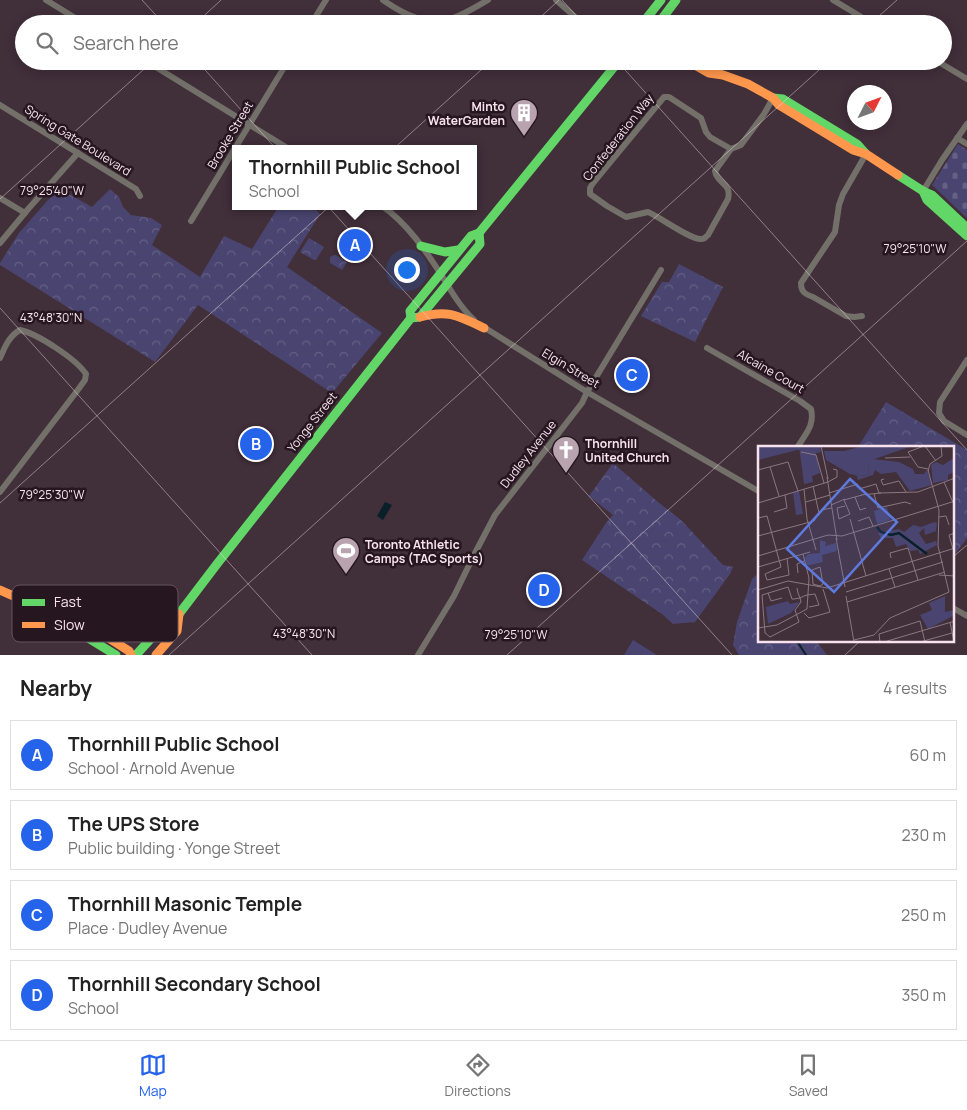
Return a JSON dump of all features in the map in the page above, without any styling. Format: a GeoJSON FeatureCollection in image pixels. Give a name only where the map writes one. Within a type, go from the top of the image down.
{"type":"FeatureCollection","features":[{"type":"Feature","properties":{"kind":"main road"},"geometry":{"type":"LineString","coordinates":[[650,15],[662,0]]}},
{"type":"Feature","properties":{"kind":"main road"},"geometry":{"type":"LineString","coordinates":[[665,15],[676,0]]}},
{"type":"Feature","properties":{"kind":"main road","name":"Yonge Street"},"geometry":{"type":"LineString","coordinates":[[415,317],[410,310],[458,250],[471,236],[479,233],[612,70]]}},
{"type":"Feature","properties":{"kind":"main road"},"geometry":{"type":"LineString","coordinates":[[704,70],[748,84],[773,98],[779,105],[852,150],[866,154],[932,195],[967,228]]}},
{"type":"Feature","properties":{"kind":"main road"},"geometry":{"type":"LineString","coordinates":[[714,70],[719,74]]}},
{"type":"Feature","properties":{"kind":"main road"},"geometry":{"type":"LineString","coordinates":[[923,190],[928,200],[967,236]]}},
{"type":"Feature","properties":{"kind":"main road","name":"Yonge Street"},"geometry":{"type":"LineString","coordinates":[[178,622],[179,614],[275,490],[415,317],[447,284],[480,244],[479,233]]}},
{"type":"Feature","properties":{"kind":"main road"},"geometry":{"type":"LineString","coordinates":[[421,246],[445,252],[458,250]]}},
{"type":"Feature","properties":{"kind":"main road"},"geometry":{"type":"LineString","coordinates":[[415,317],[444,312],[456,315],[484,328]]}},
{"type":"Feature","properties":{"kind":"main road"},"geometry":{"type":"LineString","coordinates":[[0,590],[12,596]]}},
{"type":"Feature","properties":{"kind":"main road"},"geometry":{"type":"LineString","coordinates":[[95,642],[116,655]]}},
{"type":"Feature","properties":{"kind":"main road"},"geometry":{"type":"LineString","coordinates":[[115,642],[129,651],[131,655]]}},
{"type":"Feature","properties":{"kind":"main road","name":"Yonge Street"},"geometry":{"type":"LineString","coordinates":[[136,655],[148,642]]}},
{"type":"Feature","properties":{"kind":"main road","name":"Yonge Street"},"geometry":{"type":"LineString","coordinates":[[156,655],[167,642]]}},
{"type":"Feature","properties":{"kind":"street"},"geometry":{"type":"LineString","coordinates":[[46,0],[70,15]]}},
{"type":"Feature","properties":{"kind":"street"},"geometry":{"type":"LineString","coordinates":[[317,15],[326,0]]}},
{"type":"Feature","properties":{"kind":"street"},"geometry":{"type":"LineString","coordinates":[[383,0],[408,15]]}},
{"type":"Feature","properties":{"kind":"street"},"geometry":{"type":"LineString","coordinates":[[461,15],[488,0]]}},
{"type":"Feature","properties":{"kind":"street"},"geometry":{"type":"LineString","coordinates":[[556,0],[573,15]]}},
{"type":"Feature","properties":{"kind":"street"},"geometry":{"type":"LineString","coordinates":[[833,0],[858,15]]}},
{"type":"Feature","properties":{"kind":"street"},"geometry":{"type":"LineString","coordinates":[[161,70],[283,145]]}},
{"type":"Feature","properties":{"kind":"street","name":"Brooke Street"},"geometry":{"type":"LineString","coordinates":[[236,145],[282,70]]}},
{"type":"Feature","properties":{"kind":"street"},"geometry":{"type":"LineString","coordinates":[[952,70],[967,79]]}},
{"type":"Feature","properties":{"kind":"street","name":"Confederation Way"},"geometry":{"type":"LineString","coordinates":[[731,149],[710,137],[701,118],[669,97],[664,97],[593,183],[590,188],[590,194],[626,217],[648,212],[692,238],[702,239],[708,235],[729,194],[727,186],[717,178],[715,171],[731,149],[741,144],[764,114],[773,98]]}},
{"type":"Feature","properties":{"kind":"street","name":"Spring Gate Boulevard"},"geometry":{"type":"LineString","coordinates":[[0,105],[136,189],[140,196]]}},
{"type":"Feature","properties":{"kind":"street"},"geometry":{"type":"LineString","coordinates":[[923,190],[967,124]]}},
{"type":"Feature","properties":{"kind":"street"},"geometry":{"type":"LineString","coordinates":[[957,138],[967,144]]}},
{"type":"Feature","properties":{"kind":"street","name":"Brooke Street"},"geometry":{"type":"LineString","coordinates":[[191,221],[232,152]]}},
{"type":"Feature","properties":{"kind":"street"},"geometry":{"type":"LineString","coordinates":[[0,244],[78,153]]}},
{"type":"Feature","properties":{"kind":"street"},"geometry":{"type":"LineString","coordinates":[[862,316],[854,318],[846,316],[807,295],[803,292],[801,283],[834,232],[843,194],[866,154]]}},
{"type":"Feature","properties":{"kind":"street"},"geometry":{"type":"LineString","coordinates":[[0,198],[25,213]]}},
{"type":"Feature","properties":{"kind":"street","name":"Elgin Street"},"geometry":{"type":"LineString","coordinates":[[387,210],[396,217],[421,246],[456,298],[472,318],[484,328],[587,392],[758,491]]}},
{"type":"Feature","properties":{"kind":"street","name":"Dudley Avenue"},"geometry":{"type":"LineString","coordinates":[[418,655],[454,596],[495,516],[582,403],[661,270]]}},
{"type":"Feature","properties":{"kind":"street"},"geometry":{"type":"LineString","coordinates":[[0,358],[7,342],[13,334],[20,330],[32,334],[58,350],[82,368],[86,374],[77,391],[0,492]]}},
{"type":"Feature","properties":{"kind":"street","name":"Alcaine Court"},"geometry":{"type":"LineString","coordinates":[[707,348],[811,409],[812,423],[798,446]]}},
{"type":"Feature","properties":{"kind":"street"},"geometry":{"type":"LineString","coordinates":[[967,360],[940,402],[939,413],[944,421],[967,435]]}},
{"type":"Feature","properties":{"kind":"street"},"geometry":{"type":"LineString","coordinates":[[954,609],[967,616]]}},
{"type":"Feature","properties":{"kind":"green space"},"geometry":{"type":"Polygon","coordinates":[[[958,144],[967,150],[967,218],[932,185],[958,144]]]}},
{"type":"Feature","properties":{"kind":"green space"},"geometry":{"type":"Polygon","coordinates":[[[60,189],[92,207],[110,189],[119,197],[123,207],[131,215],[151,218],[162,225],[152,245],[200,277],[224,236],[252,249],[276,210],[316,210],[320,214],[287,267],[382,333],[332,393],[198,305],[155,362],[0,265],[19,233],[60,189]]]}},
{"type":"Feature","properties":{"kind":"green space"},"geometry":{"type":"Polygon","coordinates":[[[309,238],[324,247],[316,260],[300,252],[309,238]]]}},
{"type":"Feature","properties":{"kind":"green space"},"geometry":{"type":"Polygon","coordinates":[[[336,255],[347,262],[342,270],[330,263],[331,256],[336,255]]]}},
{"type":"Feature","properties":{"kind":"green space"},"geometry":{"type":"Polygon","coordinates":[[[679,264],[723,287],[695,342],[641,316],[662,282],[669,282],[679,264]]]}},
{"type":"Feature","properties":{"kind":"green space"},"geometry":{"type":"Polygon","coordinates":[[[886,402],[967,450],[967,538],[954,556],[954,446],[859,446],[886,402]]]}},
{"type":"Feature","properties":{"kind":"green space"},"geometry":{"type":"Polygon","coordinates":[[[613,463],[681,520],[723,565],[733,567],[730,574],[695,622],[673,624],[662,614],[582,560],[613,515],[589,496],[613,463]]]}},
{"type":"Feature","properties":{"kind":"green space"},"geometry":{"type":"Polygon","coordinates":[[[758,574],[758,642],[817,642],[827,655],[739,655],[733,645],[737,622],[752,579],[758,574]]]}},
{"type":"Feature","properties":{"kind":"green space"},"geometry":{"type":"Polygon","coordinates":[[[633,640],[657,655],[624,655],[633,640]]]}},
{"type":"Feature","properties":{"kind":"water"},"geometry":{"type":"Polygon","coordinates":[[[385,502],[392,505],[383,520],[377,516],[385,502]]]}},
{"type":"Feature","properties":{"kind":"waterway"},"geometry":{"type":"LineString","coordinates":[[798,642],[806,655]]}},
{"type":"Feature","properties":{"kind":"traffic: fast"},"geometry":{"type":"LineString","coordinates":[[649,15],[661,0]]}},
{"type":"Feature","properties":{"kind":"traffic: fast"},"geometry":{"type":"LineString","coordinates":[[665,15],[676,0]]}},
{"type":"Feature","properties":{"kind":"traffic: fast"},"geometry":{"type":"LineString","coordinates":[[411,318],[410,311],[471,236],[479,233],[612,70]]}},
{"type":"Feature","properties":{"kind":"traffic: fast"},"geometry":{"type":"LineString","coordinates":[[715,70],[719,73]]}},
{"type":"Feature","properties":{"kind":"traffic: fast"},"geometry":{"type":"LineString","coordinates":[[773,98],[783,99],[857,144],[866,154]]}},
{"type":"Feature","properties":{"kind":"traffic: fast"},"geometry":{"type":"LineString","coordinates":[[898,175],[932,195],[967,228]]}},
{"type":"Feature","properties":{"kind":"traffic: fast"},"geometry":{"type":"LineString","coordinates":[[923,191],[927,200],[967,236]]}},
{"type":"Feature","properties":{"kind":"traffic: fast"},"geometry":{"type":"LineString","coordinates":[[178,615],[411,318],[420,317],[480,244],[479,233]]}},
{"type":"Feature","properties":{"kind":"traffic: fast"},"geometry":{"type":"LineString","coordinates":[[421,246],[445,252],[458,250]]}},
{"type":"Feature","properties":{"kind":"traffic: fast"},"geometry":{"type":"LineString","coordinates":[[95,642],[116,655]]}},
{"type":"Feature","properties":{"kind":"traffic: fast"},"geometry":{"type":"LineString","coordinates":[[136,655],[148,642]]}},
{"type":"Feature","properties":{"kind":"traffic: slow"},"geometry":{"type":"LineString","coordinates":[[704,70],[748,84],[853,150],[866,154],[898,175]]}},
{"type":"Feature","properties":{"kind":"traffic: slow"},"geometry":{"type":"LineString","coordinates":[[420,317],[438,314],[453,315],[484,328]]}},
{"type":"Feature","properties":{"kind":"traffic: slow"},"geometry":{"type":"LineString","coordinates":[[0,590],[12,595]]}},
{"type":"Feature","properties":{"kind":"traffic: slow"},"geometry":{"type":"LineString","coordinates":[[178,622],[179,614]]}},
{"type":"Feature","properties":{"kind":"traffic: slow"},"geometry":{"type":"LineString","coordinates":[[115,642],[129,651],[131,655]]}},
{"type":"Feature","properties":{"kind":"traffic: slow"},"geometry":{"type":"LineString","coordinates":[[156,655],[167,642]]}},
{"type":"Feature","properties":{"kind":"place","name":"Minto WaterGarden"},"geometry":{"type":"Point","coordinates":[524,137]}},
{"type":"Feature","properties":{"kind":"place","name":"Thornhill Public School"},"geometry":{"type":"Point","coordinates":[355,245]}},
{"type":"Feature","properties":{"kind":"place","name":"Thornhill Masonic Temple"},"geometry":{"type":"Point","coordinates":[632,375]}},
{"type":"Feature","properties":{"kind":"place","name":"The UPS Store"},"geometry":{"type":"Point","coordinates":[256,444]}},
{"type":"Feature","properties":{"kind":"place","name":"Thornhill United Church"},"geometry":{"type":"Point","coordinates":[566,474]}},
{"type":"Feature","properties":{"kind":"place","name":"Toronto Athletic Camps (TAC Sports)"},"geometry":{"type":"Point","coordinates":[346,575]}},
{"type":"Feature","properties":{"kind":"place","name":"Thornhill Secondary School"},"geometry":{"type":"Point","coordinates":[544,590]}}]}
